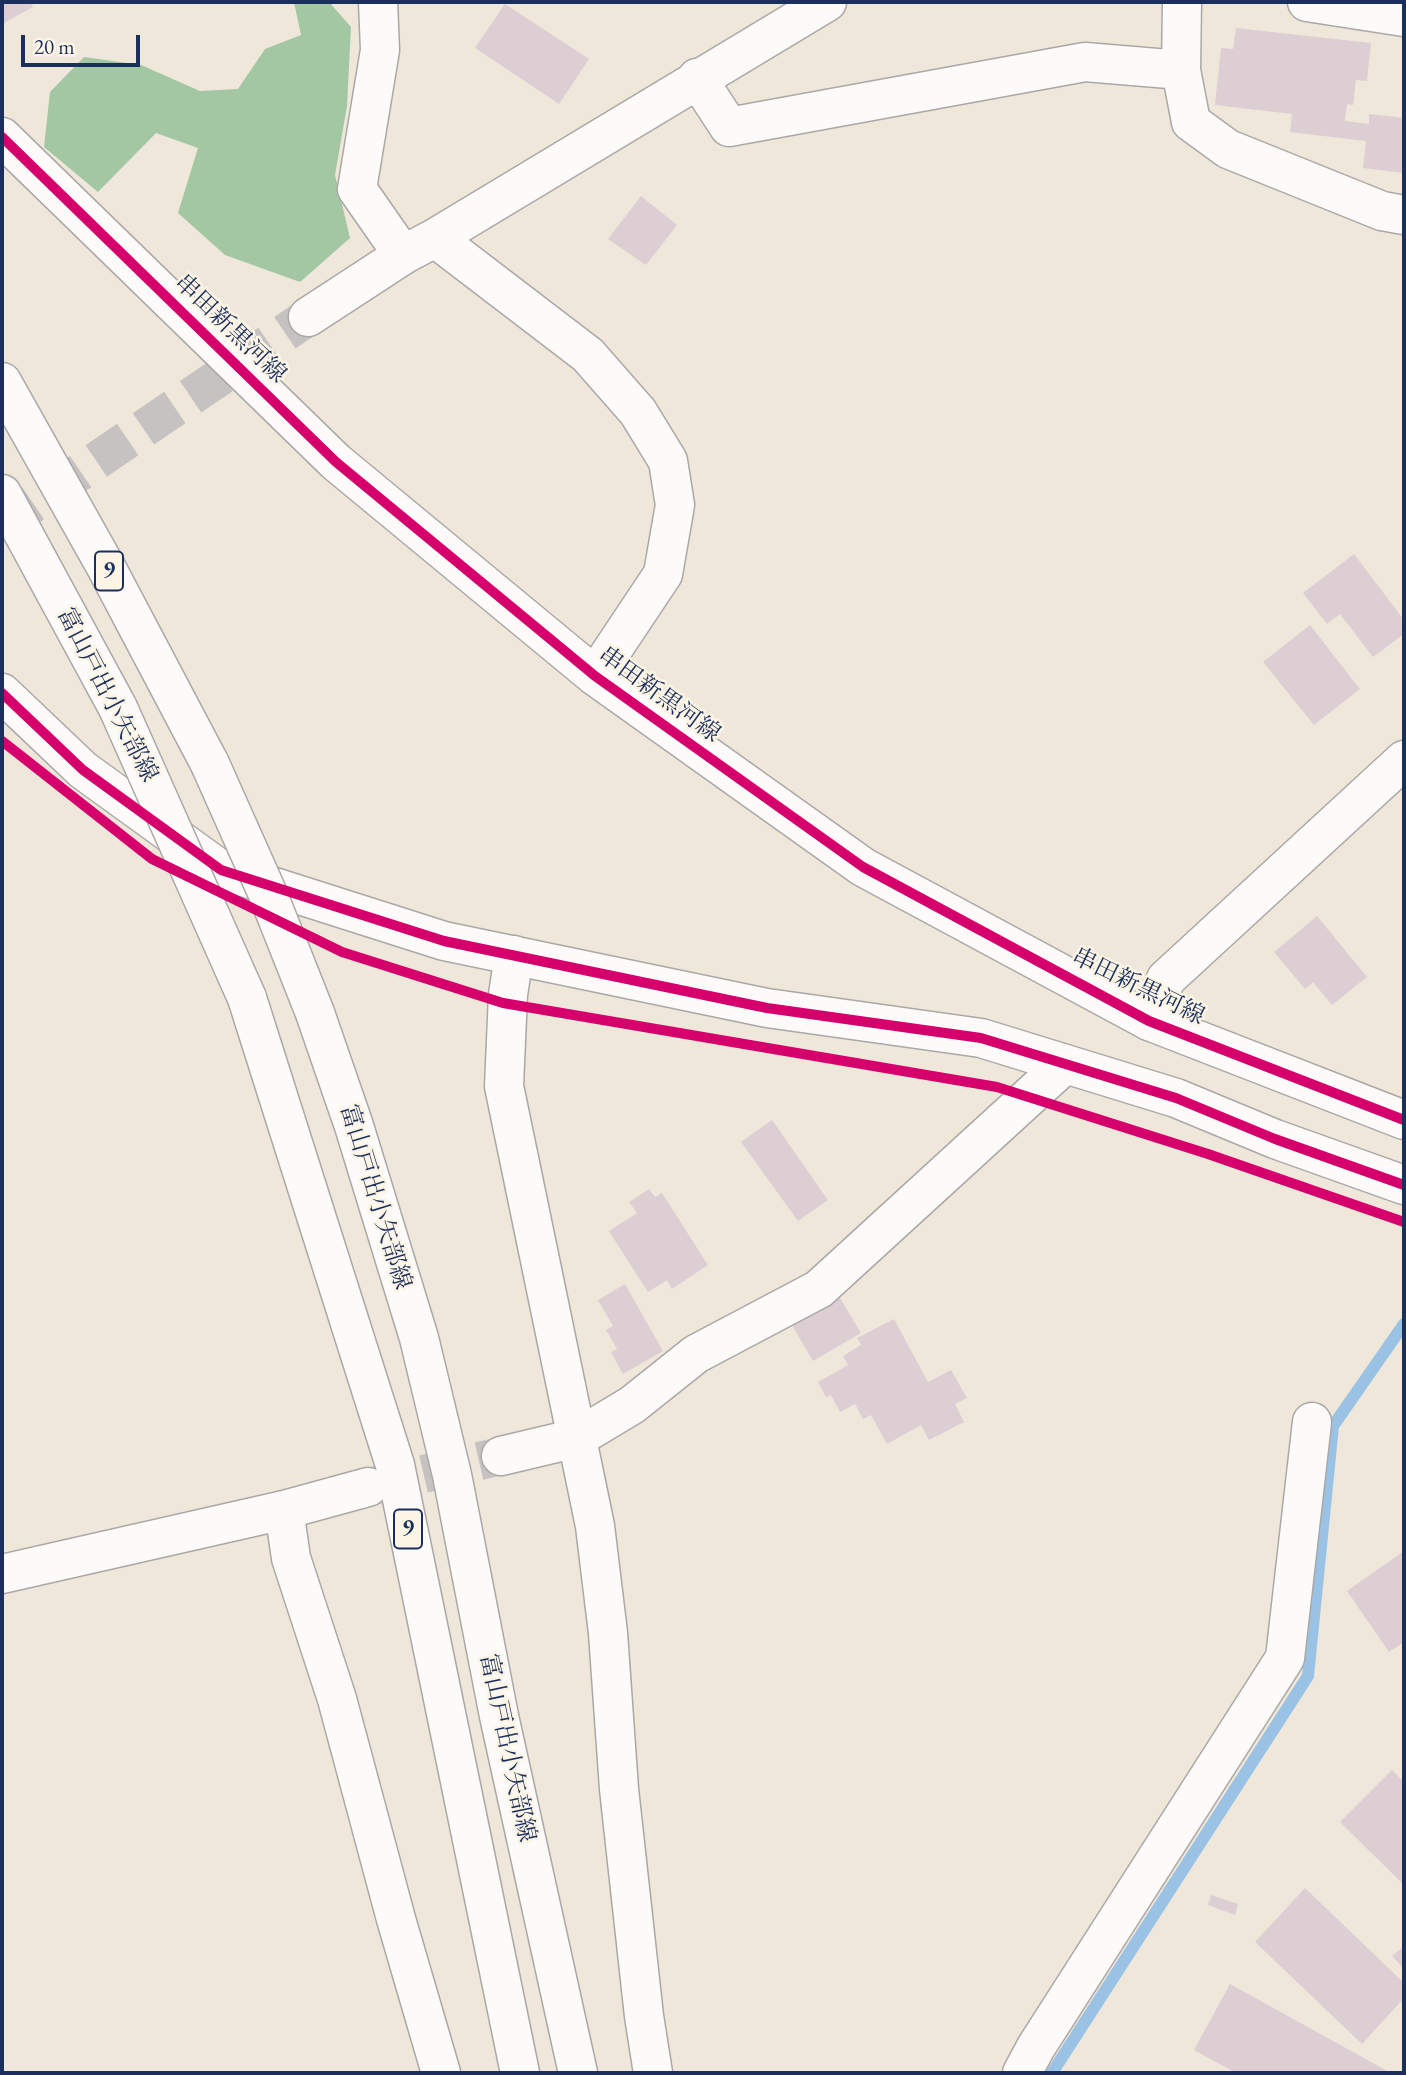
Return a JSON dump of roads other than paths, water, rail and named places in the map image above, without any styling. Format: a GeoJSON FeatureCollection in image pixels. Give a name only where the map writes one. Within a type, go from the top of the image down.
{"type":"FeatureCollection","features":[{"type":"Feature","properties":{"kind":"main road"},"geometry":{"type":"LineString","coordinates":[[378,2],[380,50],[357,188],[419,247],[588,355],[638,412],[667,461],[675,505],[663,574],[595,676]]}},
{"type":"Feature","properties":{"kind":"main road"},"geometry":{"type":"LineString","coordinates":[[308,317],[697,78],[827,2]]}},
{"type":"Feature","properties":{"kind":"main road"},"geometry":{"type":"LineString","coordinates":[[1182,2],[1181,70],[1191,122],[1228,149],[1382,211],[1404,215]]}},
{"type":"Feature","properties":{"kind":"main road"},"geometry":{"type":"LineString","coordinates":[[1307,2],[1349,5],[1404,17]]}},
{"type":"Feature","properties":{"kind":"main road"},"geometry":{"type":"LineString","coordinates":[[697,78],[729,127],[1085,62],[1181,70]]}},
{"type":"Feature","properties":{"kind":"main road","name":"串田新黒河線"},"geometry":{"type":"LineString","coordinates":[[2,137],[336,462],[595,676],[863,867],[1149,1021],[1404,1120]]}},
{"type":"Feature","properties":{"kind":"main road","name":"富山戸出小矢部線"},"geometry":{"type":"LineString","coordinates":[[2,382],[100,555],[211,764],[267,892],[315,1013],[358,1139],[419,1338],[452,1475],[499,1716],[578,2073]]}},
{"type":"Feature","properties":{"kind":"main road","name":"富山戸出小矢部線"},"geometry":{"type":"LineString","coordinates":[[2,494],[118,708],[247,998],[395,1465],[520,2073]]}},
{"type":"Feature","properties":{"kind":"main road"},"geometry":{"type":"LineString","coordinates":[[2,693],[83,770],[221,870],[444,941],[767,1007],[981,1038],[1177,1098],[1275,1139],[1404,1185]]}},
{"type":"Feature","properties":{"kind":"main road"},"geometry":{"type":"LineString","coordinates":[[1149,1021],[1166,979],[1404,760]]}},
{"type":"Feature","properties":{"kind":"main road"},"geometry":{"type":"LineString","coordinates":[[514,955],[508,995],[504,1086],[595,1526],[608,1633],[619,1789],[644,2016],[653,2073]]}},
{"type":"Feature","properties":{"kind":"main road"},"geometry":{"type":"LineString","coordinates":[[501,1456],[577,1438],[632,1405],[696,1354],[819,1289],[1065,1064]]}},
{"type":"Feature","properties":{"kind":"main road"},"geometry":{"type":"LineString","coordinates":[[1022,2073],[1284,1658],[1312,1422]]}},
{"type":"Feature","properties":{"kind":"main road"},"geometry":{"type":"LineString","coordinates":[[2,1574],[284,1510],[368,1487]]}},
{"type":"Feature","properties":{"kind":"main road"},"geometry":{"type":"LineString","coordinates":[[284,1510],[291,1558],[337,1699],[441,2073]]}},
{"type":"Feature","properties":{"kind":"waterway"},"geometry":{"type":"LineString","coordinates":[[1052,2073],[1308,1676],[1333,1426],[1404,1324]]}},
{"type":"Feature","properties":{"kind":"tunnel"},"geometry":{"type":"LineString","coordinates":[[2,525],[308,317]]}},
{"type":"Feature","properties":{"kind":"tunnel"},"geometry":{"type":"LineString","coordinates":[[368,1487],[501,1456]]}}]}
